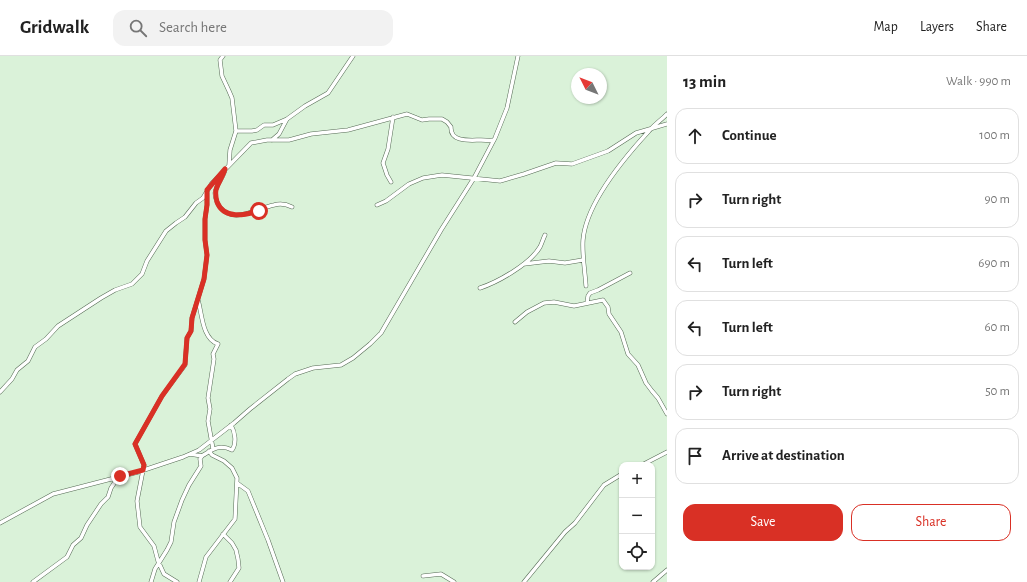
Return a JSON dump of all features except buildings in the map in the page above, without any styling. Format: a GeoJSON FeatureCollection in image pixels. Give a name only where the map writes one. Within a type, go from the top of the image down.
{"type":"FeatureCollection","features":[{"type":"Feature","properties":{"kind":"street"},"geometry":{"type":"LineString","coordinates":[[223,56],[220,60],[222,76],[230,91],[236,131],[230,150],[229,165]]}},
{"type":"Feature","properties":{"kind":"street"},"geometry":{"type":"LineString","coordinates":[[236,131],[257,130],[264,125],[273,125],[287,119],[305,106],[328,93],[354,56]]}},
{"type":"Feature","properties":{"kind":"street"},"geometry":{"type":"LineString","coordinates":[[0,523],[53,494],[143,470],[199,450],[292,376],[313,368],[340,365],[352,358],[378,337],[441,230],[474,178],[494,140],[507,108],[518,56]]}},
{"type":"Feature","properties":{"kind":"street"},"geometry":{"type":"LineString","coordinates":[[0,392],[12,379],[17,370],[28,361],[35,347],[46,339],[58,326],[115,290],[132,284],[142,274],[148,260],[166,231],[176,222],[185,217],[196,203],[203,198],[207,190],[225,169],[251,143],[272,140],[289,140],[311,134],[348,130],[407,114],[422,120],[442,119],[451,127],[451,131],[456,138],[461,140],[494,140]]}},
{"type":"Feature","properties":{"kind":"street"},"geometry":{"type":"LineString","coordinates":[[586,286],[583,239],[591,210],[604,187],[625,158],[650,129],[667,114]]}},
{"type":"Feature","properties":{"kind":"street"},"geometry":{"type":"LineString","coordinates":[[392,182],[386,175],[383,163],[388,149],[393,117]]}},
{"type":"Feature","properties":{"kind":"street"},"geometry":{"type":"LineString","coordinates":[[272,140],[279,134],[287,119]]}},
{"type":"Feature","properties":{"kind":"street"},"geometry":{"type":"LineString","coordinates":[[378,205],[409,184],[423,178],[442,176],[500,181],[556,163],[572,164],[608,151],[636,133],[667,124]]}},
{"type":"Feature","properties":{"kind":"street"},"geometry":{"type":"LineString","coordinates":[[225,169],[224,174],[216,188],[215,195],[219,206],[224,212],[229,214],[246,214],[280,204],[292,207]]}},
{"type":"Feature","properties":{"kind":"street"},"geometry":{"type":"LineString","coordinates":[[178,582],[164,574],[154,546],[140,527],[140,514],[137,501],[144,465],[135,444],[162,396],[185,364],[187,338],[191,331],[192,318],[204,279],[207,255],[205,219],[207,190]]}},
{"type":"Feature","properties":{"kind":"street"},"geometry":{"type":"LineString","coordinates":[[480,288],[494,282],[524,264],[540,247],[545,235]]}},
{"type":"Feature","properties":{"kind":"street"},"geometry":{"type":"LineString","coordinates":[[524,264],[549,261],[565,263],[584,260]]}},
{"type":"Feature","properties":{"kind":"street"},"geometry":{"type":"LineString","coordinates":[[587,303],[590,293],[630,273]]}},
{"type":"Feature","properties":{"kind":"street"},"geometry":{"type":"LineString","coordinates":[[198,299],[207,333],[214,343],[218,344],[213,354],[214,359],[208,398],[210,409],[208,420],[212,455],[224,461],[232,468],[237,478],[235,519],[206,557],[199,582]]}},
{"type":"Feature","properties":{"kind":"street"},"geometry":{"type":"LineString","coordinates":[[515,322],[528,312],[544,303],[554,302],[574,306],[603,300],[608,307],[609,314],[621,332],[628,354],[638,365],[646,383],[658,398],[667,414]]}},
{"type":"Feature","properties":{"kind":"street"},"geometry":{"type":"LineString","coordinates":[[151,582],[159,562],[171,542],[174,522],[189,485],[201,466],[200,459],[211,450],[224,447],[232,450],[234,448],[234,430],[231,425]]}},
{"type":"Feature","properties":{"kind":"street"},"geometry":{"type":"LineString","coordinates":[[648,462],[667,452]]}},
{"type":"Feature","properties":{"kind":"street"},"geometry":{"type":"LineString","coordinates":[[190,454],[202,456]]}},
{"type":"Feature","properties":{"kind":"street"},"geometry":{"type":"LineString","coordinates":[[33,582],[67,557],[73,545],[81,538],[87,525],[101,504],[108,497],[120,476]]}},
{"type":"Feature","properties":{"kind":"street"},"geometry":{"type":"LineString","coordinates":[[524,582],[565,532],[575,523],[604,485],[619,476]]}},
{"type":"Feature","properties":{"kind":"street"},"geometry":{"type":"LineString","coordinates":[[237,482],[248,491],[283,582]]}},
{"type":"Feature","properties":{"kind":"street"},"geometry":{"type":"LineString","coordinates":[[223,534],[232,543],[238,558],[239,568],[230,582]]}},
{"type":"Feature","properties":{"kind":"street"},"geometry":{"type":"LineString","coordinates":[[653,582],[667,570]]}},
{"type":"Feature","properties":{"kind":"street"},"geometry":{"type":"LineString","coordinates":[[423,576],[441,574],[454,582]]}},
{"type":"Feature","properties":{"kind":"route"},"geometry":{"type":"LineString","coordinates":[[120,476],[143,470],[144,465],[135,444],[162,396],[170,387],[185,364],[187,338],[191,331],[190,327],[194,310],[204,279],[207,255],[205,219],[208,198],[207,190],[225,169],[221,181],[216,188],[215,195],[219,206],[224,212],[236,215],[259,211]]}}]}
